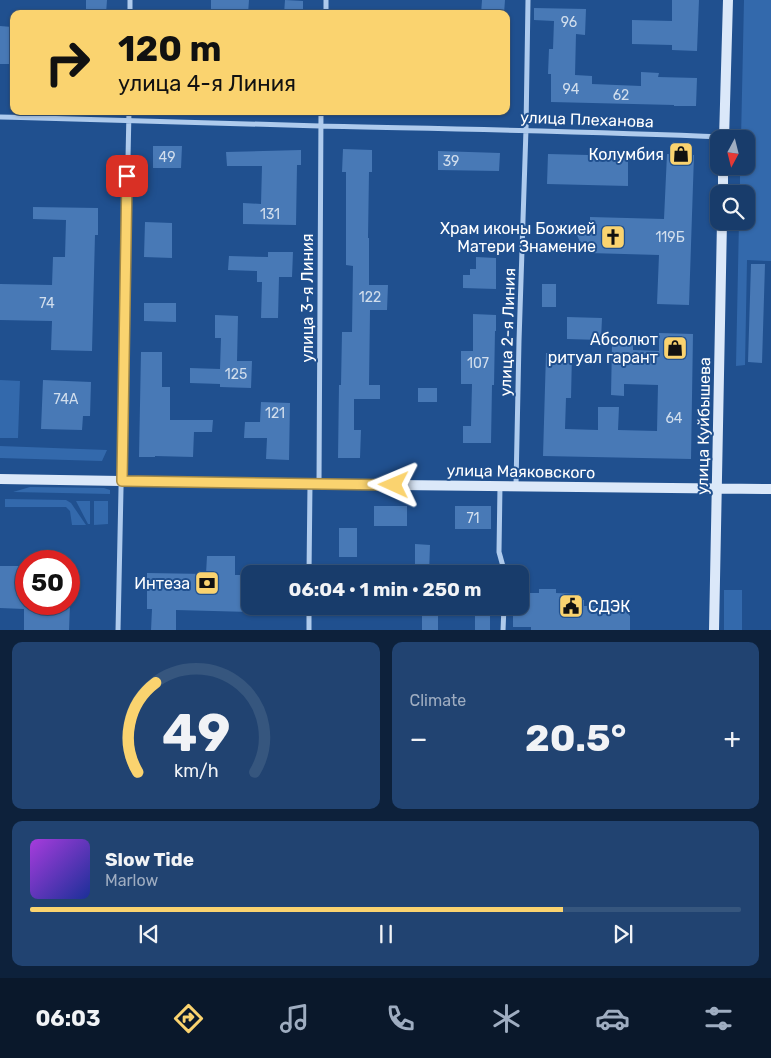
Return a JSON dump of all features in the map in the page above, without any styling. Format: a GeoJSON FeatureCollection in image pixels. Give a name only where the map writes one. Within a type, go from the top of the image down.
{"type":"FeatureCollection","features":[{"type":"Feature","properties":{"kind":"main road"},"geometry":{"type":"LineString","coordinates":[[724,130],[728,0]]}},
{"type":"Feature","properties":{"kind":"main road","name":"улица Куйбышева"},"geometry":{"type":"LineString","coordinates":[[714,630],[722,230]]}},
{"type":"Feature","properties":{"kind":"main road","name":"улица Маяковского"},"geometry":{"type":"LineString","coordinates":[[0,479],[771,489]]}},
{"type":"Feature","properties":{"kind":"street","name":"улица 2-я Линия"},"geometry":{"type":"LineString","coordinates":[[516,486],[528,0]]}},
{"type":"Feature","properties":{"kind":"street"},"geometry":{"type":"LineString","coordinates":[[118,630],[129,115]]}},
{"type":"Feature","properties":{"kind":"street","name":"улица 3-я Линия"},"geometry":{"type":"LineString","coordinates":[[310,565],[314,484],[321,115]]}},
{"type":"Feature","properties":{"kind":"street","name":"улица Плеханова"},"geometry":{"type":"LineString","coordinates":[[0,118],[526,130],[710,137]]}},
{"type":"Feature","properties":{"kind":"street"},"geometry":{"type":"LineString","coordinates":[[500,485],[499,552],[503,565]]}},
{"type":"Feature","properties":{"kind":"street"},"geometry":{"type":"LineString","coordinates":[[308,630],[309,615]]}},
{"type":"Feature","properties":{"kind":"street"},"geometry":{"type":"LineString","coordinates":[[503,630],[504,615]]}},
{"type":"Feature","properties":{"kind":"shaded area"},"geometry":{"type":"Polygon","coordinates":[[[744,0],[771,0],[771,261],[747,260],[745,365],[736,366],[739,230],[755,230],[755,185],[740,185],[740,175],[755,175],[755,130],[741,130],[744,0]]]}},
{"type":"Feature","properties":{"kind":"shaded area"},"geometry":{"type":"Polygon","coordinates":[[[0,380],[20,381],[18,438],[0,438],[0,380]]]}},
{"type":"Feature","properties":{"kind":"shaded area"},"geometry":{"type":"Polygon","coordinates":[[[0,446],[107,450],[102,461],[0,458],[0,446]]]}},
{"type":"Feature","properties":{"kind":"shaded area"},"geometry":{"type":"Polygon","coordinates":[[[30,487],[104,488],[110,490],[110,494],[13,492],[30,487]]]}},
{"type":"Feature","properties":{"kind":"shaded area"},"geometry":{"type":"Polygon","coordinates":[[[5,499],[66,500],[71,503],[86,525],[72,525],[70,511],[66,507],[5,507],[5,499]]]}},
{"type":"Feature","properties":{"kind":"shaded area"},"geometry":{"type":"Polygon","coordinates":[[[76,501],[90,501],[90,524],[88,524],[76,501]]]}},
{"type":"Feature","properties":{"kind":"shaded area"},"geometry":{"type":"Polygon","coordinates":[[[94,501],[108,501],[108,524],[94,525],[94,501]]]}},
{"type":"Feature","properties":{"kind":"shaded area"},"geometry":{"type":"Polygon","coordinates":[[[724,590],[742,590],[742,630],[724,630],[724,590]]]}},
{"type":"Feature","properties":{"kind":"building"},"geometry":{"type":"Polygon","coordinates":[[[86,0],[107,0],[106,10],[86,10],[86,0]]]}},
{"type":"Feature","properties":{"kind":"building"},"geometry":{"type":"Polygon","coordinates":[[[211,0],[249,0],[248,10],[211,10],[211,0]]]}},
{"type":"Feature","properties":{"kind":"building"},"geometry":{"type":"Polygon","coordinates":[[[285,0],[303,1],[303,10],[284,10],[285,0]]]}},
{"type":"Feature","properties":{"kind":"building"},"geometry":{"type":"Polygon","coordinates":[[[482,0],[505,0],[504,10],[481,10],[482,0]]]}},
{"type":"Feature","properties":{"kind":"building"},"geometry":{"type":"Polygon","coordinates":[[[672,0],[699,0],[697,51],[672,50],[672,45],[632,44],[632,20],[672,21],[672,0]]]}},
{"type":"Feature","properties":{"kind":"building"},"geometry":{"type":"Polygon","coordinates":[[[534,8],[586,9],[585,35],[576,34],[575,75],[592,76],[592,84],[641,86],[641,72],[659,73],[658,77],[697,78],[696,106],[551,102],[551,74],[548,74],[549,49],[553,49],[554,21],[534,20],[534,8]]]}},
{"type":"Feature","properties":{"kind":"building"},"geometry":{"type":"Polygon","coordinates":[[[0,26],[10,27],[10,64],[0,64],[0,26]]]}},
{"type":"Feature","properties":{"kind":"building"},"geometry":{"type":"Polygon","coordinates":[[[153,146],[182,146],[181,168],[153,168],[153,146]]]}},
{"type":"Feature","properties":{"kind":"building"},"geometry":{"type":"Polygon","coordinates":[[[343,149],[372,150],[372,172],[369,172],[369,285],[388,285],[387,310],[370,310],[369,385],[380,385],[380,399],[354,399],[354,430],[361,430],[360,458],[338,458],[342,332],[352,332],[353,266],[346,265],[346,172],[342,172],[343,149]]]}},
{"type":"Feature","properties":{"kind":"building"},"geometry":{"type":"Polygon","coordinates":[[[301,150],[301,165],[297,165],[296,225],[243,224],[243,203],[261,204],[262,166],[227,166],[226,152],[301,150]]]}},
{"type":"Feature","properties":{"kind":"building"},"geometry":{"type":"Polygon","coordinates":[[[438,151],[500,153],[499,171],[438,170],[438,151]]]}},
{"type":"Feature","properties":{"kind":"building"},"geometry":{"type":"Polygon","coordinates":[[[548,154],[628,156],[628,186],[547,184],[548,154]]]}},
{"type":"Feature","properties":{"kind":"building"},"geometry":{"type":"Polygon","coordinates":[[[667,154],[694,155],[689,305],[657,304],[659,255],[589,253],[589,249],[580,242],[577,235],[580,229],[590,223],[590,217],[664,219],[667,154]]]}},
{"type":"Feature","properties":{"kind":"building"},"geometry":{"type":"Polygon","coordinates":[[[33,207],[98,208],[98,235],[95,235],[92,351],[51,350],[52,321],[0,320],[0,284],[52,285],[53,257],[65,257],[66,220],[33,219],[33,207]]]}},
{"type":"Feature","properties":{"kind":"building"},"geometry":{"type":"Polygon","coordinates":[[[145,222],[172,223],[172,258],[144,257],[145,222]]]}},
{"type":"Feature","properties":{"kind":"building"},"geometry":{"type":"Polygon","coordinates":[[[268,252],[293,252],[292,277],[279,277],[278,318],[261,318],[262,282],[257,282],[257,271],[228,270],[229,256],[268,257],[268,252]]]}},
{"type":"Feature","properties":{"kind":"building"},"geometry":{"type":"Polygon","coordinates":[[[476,257],[496,258],[496,289],[463,288],[463,275],[470,275],[470,269],[476,269],[476,257]]]}},
{"type":"Feature","properties":{"kind":"building"},"geometry":{"type":"Polygon","coordinates":[[[751,264],[765,264],[762,363],[748,362],[751,264]]]}},
{"type":"Feature","properties":{"kind":"building"},"geometry":{"type":"Polygon","coordinates":[[[542,284],[556,284],[556,307],[542,307],[542,284]]]}},
{"type":"Feature","properties":{"kind":"building"},"geometry":{"type":"Polygon","coordinates":[[[144,303],[176,303],[176,322],[144,321],[144,303]]]}},
{"type":"Feature","properties":{"kind":"building"},"geometry":{"type":"Polygon","coordinates":[[[473,314],[496,315],[491,443],[463,443],[463,426],[471,426],[472,384],[461,384],[461,351],[473,351],[473,314]]]}},
{"type":"Feature","properties":{"kind":"building"},"geometry":{"type":"Polygon","coordinates":[[[215,315],[238,316],[237,361],[252,361],[251,388],[220,387],[220,384],[190,383],[190,368],[220,369],[221,338],[215,338],[215,315]]]}},
{"type":"Feature","properties":{"kind":"building"},"geometry":{"type":"Polygon","coordinates":[[[567,317],[602,318],[601,340],[567,339],[567,317]]]}},
{"type":"Feature","properties":{"kind":"building"},"geometry":{"type":"Polygon","coordinates":[[[659,333],[693,334],[691,459],[543,456],[546,353],[572,354],[571,398],[566,398],[565,429],[598,430],[598,407],[619,407],[618,430],[657,431],[658,385],[624,384],[624,396],[611,395],[612,344],[633,345],[633,350],[659,351],[659,333]]]}},
{"type":"Feature","properties":{"kind":"building"},"geometry":{"type":"Polygon","coordinates":[[[141,352],[162,352],[162,387],[170,387],[170,420],[213,420],[212,432],[194,432],[193,457],[139,457],[141,352]]]}},
{"type":"Feature","properties":{"kind":"building"},"geometry":{"type":"Polygon","coordinates":[[[43,380],[91,382],[90,416],[83,416],[82,430],[41,429],[43,380]]]}},
{"type":"Feature","properties":{"kind":"building"},"geometry":{"type":"Polygon","coordinates":[[[418,388],[437,388],[437,402],[418,402],[418,388]]]}},
{"type":"Feature","properties":{"kind":"building"},"geometry":{"type":"Polygon","coordinates":[[[261,402],[290,403],[289,460],[266,459],[267,438],[244,438],[245,422],[260,422],[261,402]]]}},
{"type":"Feature","properties":{"kind":"building"},"geometry":{"type":"Polygon","coordinates":[[[374,506],[407,506],[407,526],[374,526],[374,506]]]}},
{"type":"Feature","properties":{"kind":"building"},"geometry":{"type":"Polygon","coordinates":[[[455,506],[491,506],[491,529],[455,529],[455,506]]]}},
{"type":"Feature","properties":{"kind":"building"},"geometry":{"type":"Polygon","coordinates":[[[339,528],[357,528],[357,557],[339,557],[339,528]]]}},
{"type":"Feature","properties":{"kind":"building"},"geometry":{"type":"Polygon","coordinates":[[[415,544],[430,545],[429,565],[415,565],[415,544]]]}},
{"type":"Feature","properties":{"kind":"building"},"geometry":{"type":"Polygon","coordinates":[[[207,556],[235,556],[235,575],[241,575],[241,612],[176,610],[176,630],[151,630],[152,609],[147,609],[147,573],[206,574],[207,556]]]}},
{"type":"Feature","properties":{"kind":"building"},"geometry":{"type":"Polygon","coordinates":[[[0,566],[15,566],[15,609],[0,608],[0,566]]]}},
{"type":"Feature","properties":{"kind":"building"},"geometry":{"type":"Polygon","coordinates":[[[539,589],[556,589],[556,593],[577,594],[577,600],[584,600],[584,606],[621,606],[630,616],[630,630],[531,630],[531,627],[513,627],[513,615],[529,615],[529,593],[539,593],[539,589]]]}},
{"type":"Feature","properties":{"kind":"building"},"geometry":{"type":"Polygon","coordinates":[[[24,615],[70,615],[69,630],[24,630],[24,615]]]}},
{"type":"Feature","properties":{"kind":"building"},"geometry":{"type":"Polygon","coordinates":[[[422,615],[438,615],[438,630],[422,630],[422,615]]]}},
{"type":"Feature","properties":{"kind":"building"},"geometry":{"type":"Polygon","coordinates":[[[475,615],[490,615],[490,630],[475,630],[475,615]]]}},
{"type":"Feature","properties":{"kind":"place","name":"Колумбия"},"geometry":{"type":"Point","coordinates":[681,154]}},
{"type":"Feature","properties":{"kind":"place","name":"Храм иконы Божией Матери Знамение"},"geometry":{"type":"Point","coordinates":[613,237]}},
{"type":"Feature","properties":{"kind":"place","name":"Абсолют ритуал гарант"},"geometry":{"type":"Point","coordinates":[675,348]}},
{"type":"Feature","properties":{"kind":"place","name":"Интеза"},"geometry":{"type":"Point","coordinates":[207,583]}},
{"type":"Feature","properties":{"kind":"place","name":"СДЭК"},"geometry":{"type":"Point","coordinates":[571,606]}},
{"type":"Feature","properties":{"kind":"route"},"geometry":{"type":"LineString","coordinates":[[127,176],[122,481],[394,485]]}}]}
